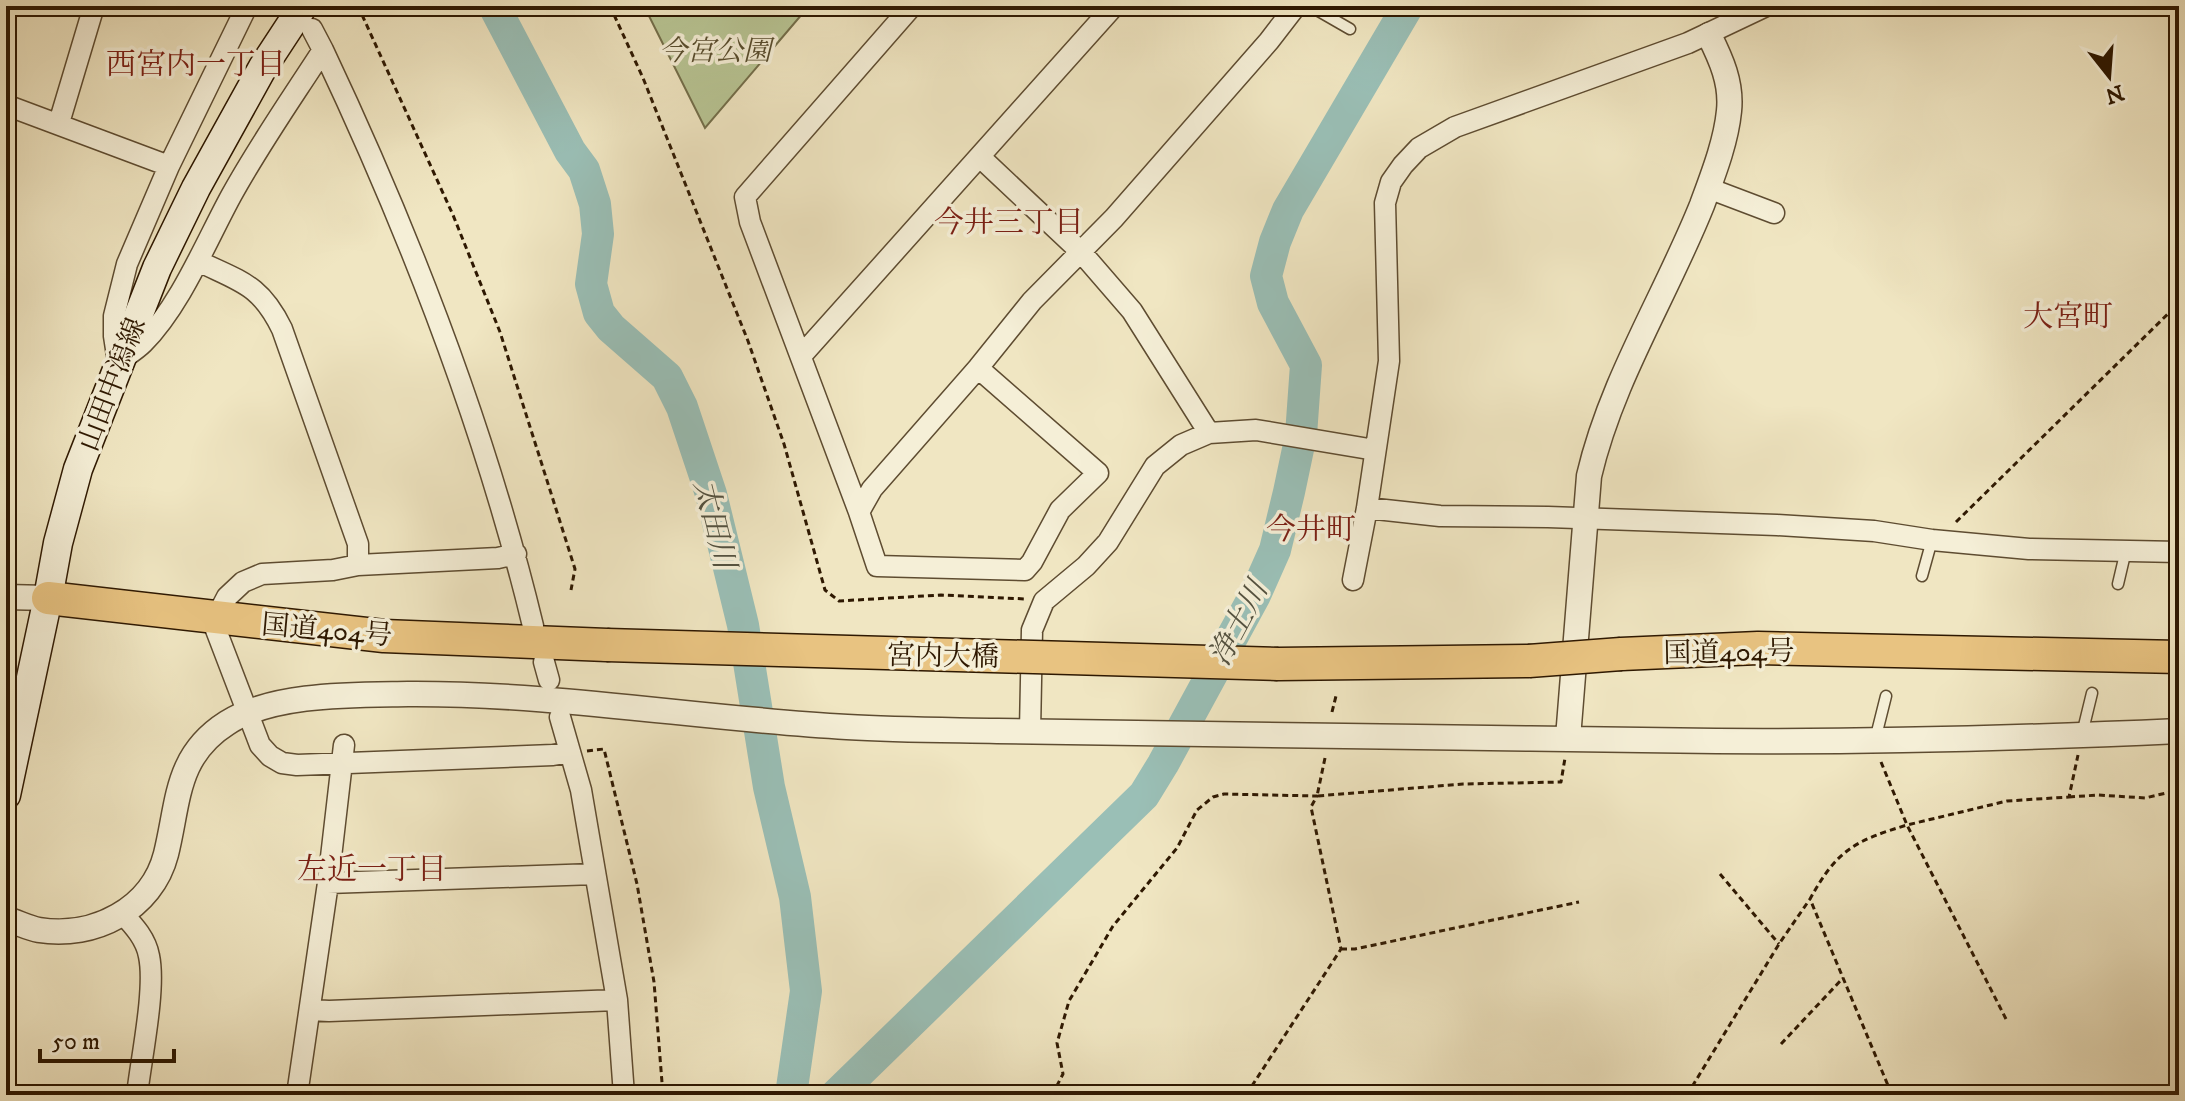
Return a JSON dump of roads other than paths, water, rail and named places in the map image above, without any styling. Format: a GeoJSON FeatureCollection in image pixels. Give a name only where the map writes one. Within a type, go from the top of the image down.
{"type":"FeatureCollection","features":[{"type":"Feature","properties":{"kind":"highway","name":"国道404号"},"geometry":{"type":"LineString","coordinates":[[48,598],[384,636],[607,645]]}},
{"type":"Feature","properties":{"kind":"highway","name":"宮内大橋"},"geometry":{"type":"LineString","coordinates":[[607,645],[1278,664]]}},
{"type":"Feature","properties":{"kind":"highway","name":"国道404号"},"geometry":{"type":"LineString","coordinates":[[1278,664],[1529,661],[1758,648],[2179,657]]}},
{"type":"Feature","properties":{"kind":"main road","name":"山田中潟線"},"geometry":{"type":"LineString","coordinates":[[6,795],[58,543],[78,469],[118,362],[157,268],[196,188],[263,67],[308,17]]}},
{"type":"Feature","properties":{"kind":"street"},"geometry":{"type":"LineString","coordinates":[[59,123],[94,6]]}},
{"type":"Feature","properties":{"kind":"street"},"geometry":{"type":"LineString","coordinates":[[247,6],[169,166],[127,264],[114,316],[118,362],[142,345],[155,328],[198,261],[267,135],[323,50]]}},
{"type":"Feature","properties":{"kind":"street"},"geometry":{"type":"LineString","coordinates":[[912,6],[745,197],[754,235],[877,566],[1025,570],[1060,510],[1098,473],[978,368]]}},
{"type":"Feature","properties":{"kind":"street"},"geometry":{"type":"LineString","coordinates":[[801,356],[1114,6]]}},
{"type":"Feature","properties":{"kind":"street"},"geometry":{"type":"LineString","coordinates":[[859,512],[872,489],[1032,301],[1081,252],[1269,41],[1296,6]]}},
{"type":"Feature","properties":{"kind":"street"},"geometry":{"type":"LineString","coordinates":[[1353,580],[1389,361],[1385,203],[1391,182],[1403,165],[1419,148],[1455,127],[1709,35],[1766,6]]}},
{"type":"Feature","properties":{"kind":"street"},"geometry":{"type":"LineString","coordinates":[[308,17],[369,146],[420,272],[481,440],[516,554],[533,626]]}},
{"type":"Feature","properties":{"kind":"street"},"geometry":{"type":"LineString","coordinates":[[1568,738],[1589,476],[1596,447],[1612,402],[1681,257],[1725,134],[1730,109],[1726,75],[1709,35]]}},
{"type":"Feature","properties":{"kind":"street"},"geometry":{"type":"LineString","coordinates":[[6,105],[169,166]]}},
{"type":"Feature","properties":{"kind":"street"},"geometry":{"type":"LineString","coordinates":[[980,157],[1081,252],[1132,311],[1209,433]]}},
{"type":"Feature","properties":{"kind":"street"},"geometry":{"type":"LineString","coordinates":[[1708,188],[1774,213]]}},
{"type":"Feature","properties":{"kind":"street"},"geometry":{"type":"LineString","coordinates":[[198,261],[258,292],[272,308],[358,544],[358,565]]}},
{"type":"Feature","properties":{"kind":"street"},"geometry":{"type":"LineString","coordinates":[[1030,731],[1032,630],[1044,601],[1086,566],[1108,542],[1155,466],[1181,445],[1209,433],[1256,430],[1375,450]]}},
{"type":"Feature","properties":{"kind":"street"},"geometry":{"type":"LineString","coordinates":[[1367,508],[1440,516],[1586,518],[1874,531],[2029,549],[2179,552]]}},
{"type":"Feature","properties":{"kind":"street"},"geometry":{"type":"LineString","coordinates":[[516,554],[498,558],[358,565],[333,570],[262,574],[243,582],[227,597],[216,618],[219,643],[260,745],[282,763],[297,765],[343,754],[553,755],[570,752]]}},
{"type":"Feature","properties":{"kind":"street"},"geometry":{"type":"LineString","coordinates":[[6,597],[48,598]]}},
{"type":"Feature","properties":{"kind":"street"},"geometry":{"type":"LineString","coordinates":[[6,919],[40,930],[61,930],[94,927],[123,914],[145,894],[161,868],[176,794],[194,753],[222,725],[246,712],[282,703],[338,697],[449,694],[623,706],[847,727],[1123,733],[1717,741],[1875,740],[2179,731]]}},
{"type":"Feature","properties":{"kind":"street"},"geometry":{"type":"LineString","coordinates":[[560,717],[581,790],[617,1000],[624,1095]]}},
{"type":"Feature","properties":{"kind":"street"},"geometry":{"type":"LineString","coordinates":[[297,1095],[343,754]]}},
{"type":"Feature","properties":{"kind":"street"},"geometry":{"type":"LineString","coordinates":[[328,883],[595,874]]}},
{"type":"Feature","properties":{"kind":"street"},"geometry":{"type":"LineString","coordinates":[[123,914],[143,939],[149,954],[151,976],[137,1095]]}},
{"type":"Feature","properties":{"kind":"street"},"geometry":{"type":"LineString","coordinates":[[310,1010],[617,1000]]}},
{"type":"Feature","properties":{"kind":"lane"},"geometry":{"type":"LineString","coordinates":[[1310,6],[1350,29]]}},
{"type":"Feature","properties":{"kind":"lane"},"geometry":{"type":"LineString","coordinates":[[1922,576],[1932,540]]}},
{"type":"Feature","properties":{"kind":"lane"},"geometry":{"type":"LineString","coordinates":[[2118,584],[2126,550]]}},
{"type":"Feature","properties":{"kind":"lane"},"geometry":{"type":"LineString","coordinates":[[2082,735],[2092,693]]}},
{"type":"Feature","properties":{"kind":"lane"},"geometry":{"type":"LineString","coordinates":[[1875,740],[1886,696]]}},
{"type":"Feature","properties":{"kind":"waterway","name":"太田川"},"geometry":{"type":"LineString","coordinates":[[494,6],[570,151],[584,170],[595,204],[598,234],[591,284],[599,313],[611,328],[667,377],[682,407],[711,494],[743,625],[769,787],[795,897],[806,991],[791,1095]]}},
{"type":"Feature","properties":{"kind":"waterway","name":"浄土川"},"geometry":{"type":"LineString","coordinates":[[836,1095],[1144,795],[1255,595],[1275,550],[1289,492],[1301,435],[1306,365],[1273,303],[1266,276],[1288,210],[1408,6]]}},
{"type":"Feature","properties":{"kind":"district","name":"西宮内一丁目"},"geometry":{"type":"Point","coordinates":[196,64]}},
{"type":"Feature","properties":{"kind":"district","name":"今井三丁目"},"geometry":{"type":"Point","coordinates":[1009,222]}},
{"type":"Feature","properties":{"kind":"district","name":"大宮町"},"geometry":{"type":"Point","coordinates":[2068,316]}},
{"type":"Feature","properties":{"kind":"district","name":"今井町"},"geometry":{"type":"Point","coordinates":[1311,529]}},
{"type":"Feature","properties":{"kind":"district","name":"左近一丁目"},"geometry":{"type":"Point","coordinates":[372,869]}},
{"type":"Feature","properties":{"kind":"park label","name":"今宮公園"},"geometry":{"type":"Point","coordinates":[715,50]}}]}
